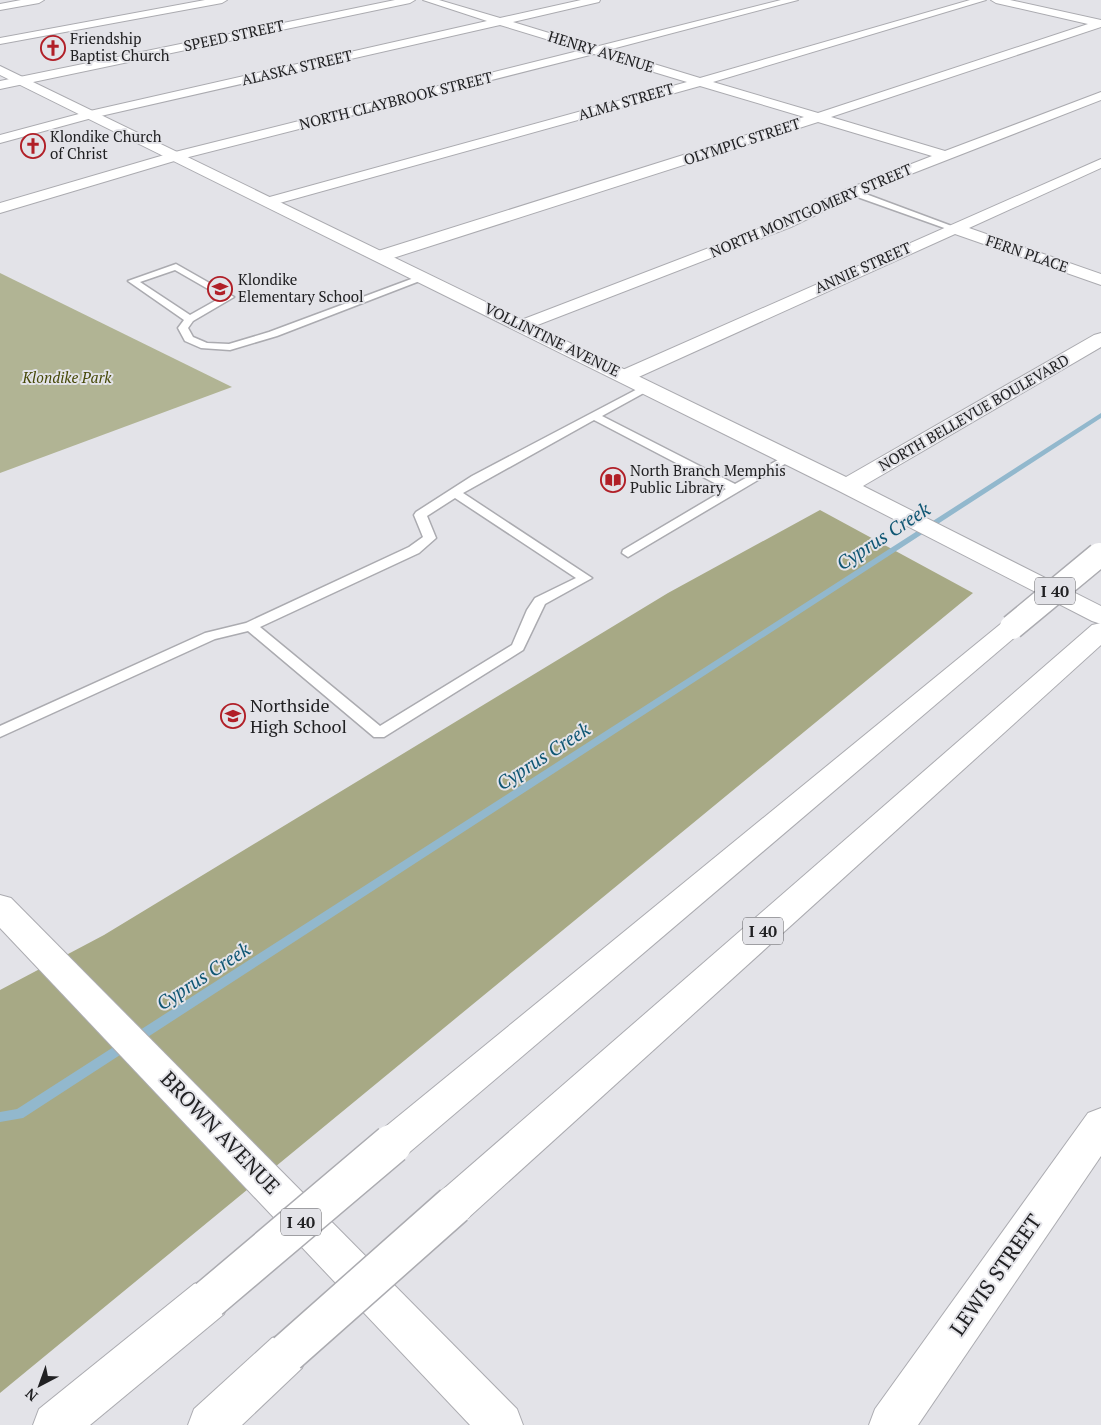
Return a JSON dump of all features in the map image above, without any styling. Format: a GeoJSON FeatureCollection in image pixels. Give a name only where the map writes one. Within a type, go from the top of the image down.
{"type":"FeatureCollection","features":[{"type":"Feature","properties":{"kind":"main road"},"geometry":{"type":"LineString","coordinates":[[0,7],[39,0]]}},
{"type":"Feature","properties":{"kind":"main road"},"geometry":{"type":"LineString","coordinates":[[0,41],[222,0]]}},
{"type":"Feature","properties":{"kind":"main road","name":"SPEED STREET"},"geometry":{"type":"LineString","coordinates":[[0,85],[410,0]]}},
{"type":"Feature","properties":{"kind":"main road","name":"HENRY AVENUE"},"geometry":{"type":"LineString","coordinates":[[428,0],[946,156]]}},
{"type":"Feature","properties":{"kind":"main road","name":"ALASKA STREET"},"geometry":{"type":"LineString","coordinates":[[0,139],[90,115],[595,0]]}},
{"type":"Feature","properties":{"kind":"main road","name":"NORTH CLAYBROOK STREET"},"geometry":{"type":"LineString","coordinates":[[0,208],[176,156],[793,0]]}},
{"type":"Feature","properties":{"kind":"main road","name":"ALMA STREET"},"geometry":{"type":"LineString","coordinates":[[271,201],[700,82],[981,0]]}},
{"type":"Feature","properties":{"kind":"main road"},"geometry":{"type":"LineString","coordinates":[[996,0],[1101,23]]}},
{"type":"Feature","properties":{"kind":"main road","name":"OLYMPIC STREET"},"geometry":{"type":"LineString","coordinates":[[381,256],[819,117],[1101,23]]}},
{"type":"Feature","properties":{"kind":"main road","name":"VOLLINTINE AVENUE"},"geometry":{"type":"LineString","coordinates":[[0,70],[271,201],[847,486],[1101,616]]}},
{"type":"Feature","properties":{"kind":"main road","name":"NORTH MONTGOMERY STREET"},"geometry":{"type":"LineString","coordinates":[[522,326],[785,224],[852,192],[1101,96]]}},
{"type":"Feature","properties":{"kind":"main road","name":"ANNIE STREET"},"geometry":{"type":"LineString","coordinates":[[625,376],[1101,163]]}},
{"type":"Feature","properties":{"kind":"main road","name":"FERN PLACE"},"geometry":{"type":"LineString","coordinates":[[953,228],[1101,280]]}},
{"type":"Feature","properties":{"kind":"main road","name":"NORTH BELLEVUE BOULEVARD"},"geometry":{"type":"LineString","coordinates":[[847,486],[1101,340]]}},
{"type":"Feature","properties":{"kind":"main road","name":"I 40"},"geometry":{"type":"LineString","coordinates":[[55,1425],[210,1299],[392,1144],[1100,554]]}},
{"type":"Feature","properties":{"kind":"main road","name":"I 40"},"geometry":{"type":"LineString","coordinates":[[210,1425],[287,1353],[1101,631]]}},
{"type":"Feature","properties":{"kind":"main road","name":"BROWN AVENUE"},"geometry":{"type":"LineString","coordinates":[[0,907],[501,1425]]}},
{"type":"Feature","properties":{"kind":"main road","name":"LEWIS STREET"},"geometry":{"type":"LineString","coordinates":[[891,1425],[1101,1125]]}},
{"type":"Feature","properties":{"kind":"lane"},"geometry":{"type":"LineString","coordinates":[[852,192],[953,228]]}},
{"type":"Feature","properties":{"kind":"lane"},"geometry":{"type":"LineString","coordinates":[[190,319],[133,281],[176,267],[229,297],[190,319],[183,328],[190,339],[205,346],[230,348],[274,334],[425,277]]}},
{"type":"Feature","properties":{"kind":"lane"},"geometry":{"type":"LineString","coordinates":[[0,732],[210,636],[251,626],[414,550],[430,538],[420,515],[454,492],[647,387]]}},
{"type":"Feature","properties":{"kind":"lane"},"geometry":{"type":"LineString","coordinates":[[594,416],[735,490]]}},
{"type":"Feature","properties":{"kind":"lane"},"geometry":{"type":"LineString","coordinates":[[628,553],[789,458]]}},
{"type":"Feature","properties":{"kind":"lane"},"geometry":{"type":"LineString","coordinates":[[251,626],[379,733],[518,647],[534,610],[540,602],[585,578],[454,492]]}},
{"type":"Feature","properties":{"kind":"green space","name":"Klondike Park"},"geometry":{"type":"Polygon","coordinates":[[[0,273],[232,387],[0,473],[0,273]]]}},
{"type":"Feature","properties":{"kind":"green space"},"geometry":{"type":"Polygon","coordinates":[[[820,510],[973,593],[0,1393],[0,990],[104,935],[668,593],[820,510]]]}},
{"type":"Feature","properties":{"kind":"waterway","name":"Cyprus Creek"},"geometry":{"type":"LineString","coordinates":[[0,1117],[19,1114],[1101,415]]}},
{"type":"Feature","properties":{"kind":"place","name":"Friendship Baptist Church"},"geometry":{"type":"Point","coordinates":[53,48]}},
{"type":"Feature","properties":{"kind":"place","name":"Klondike Church of Christ"},"geometry":{"type":"Point","coordinates":[33,146]}},
{"type":"Feature","properties":{"kind":"place","name":"Klondike Elementary School"},"geometry":{"type":"Point","coordinates":[220,289]}},
{"type":"Feature","properties":{"kind":"place","name":"North Branch Memphis Public Library"},"geometry":{"type":"Point","coordinates":[613,480]}},
{"type":"Feature","properties":{"kind":"place","name":"Northside High School"},"geometry":{"type":"Point","coordinates":[233,716]}}]}
